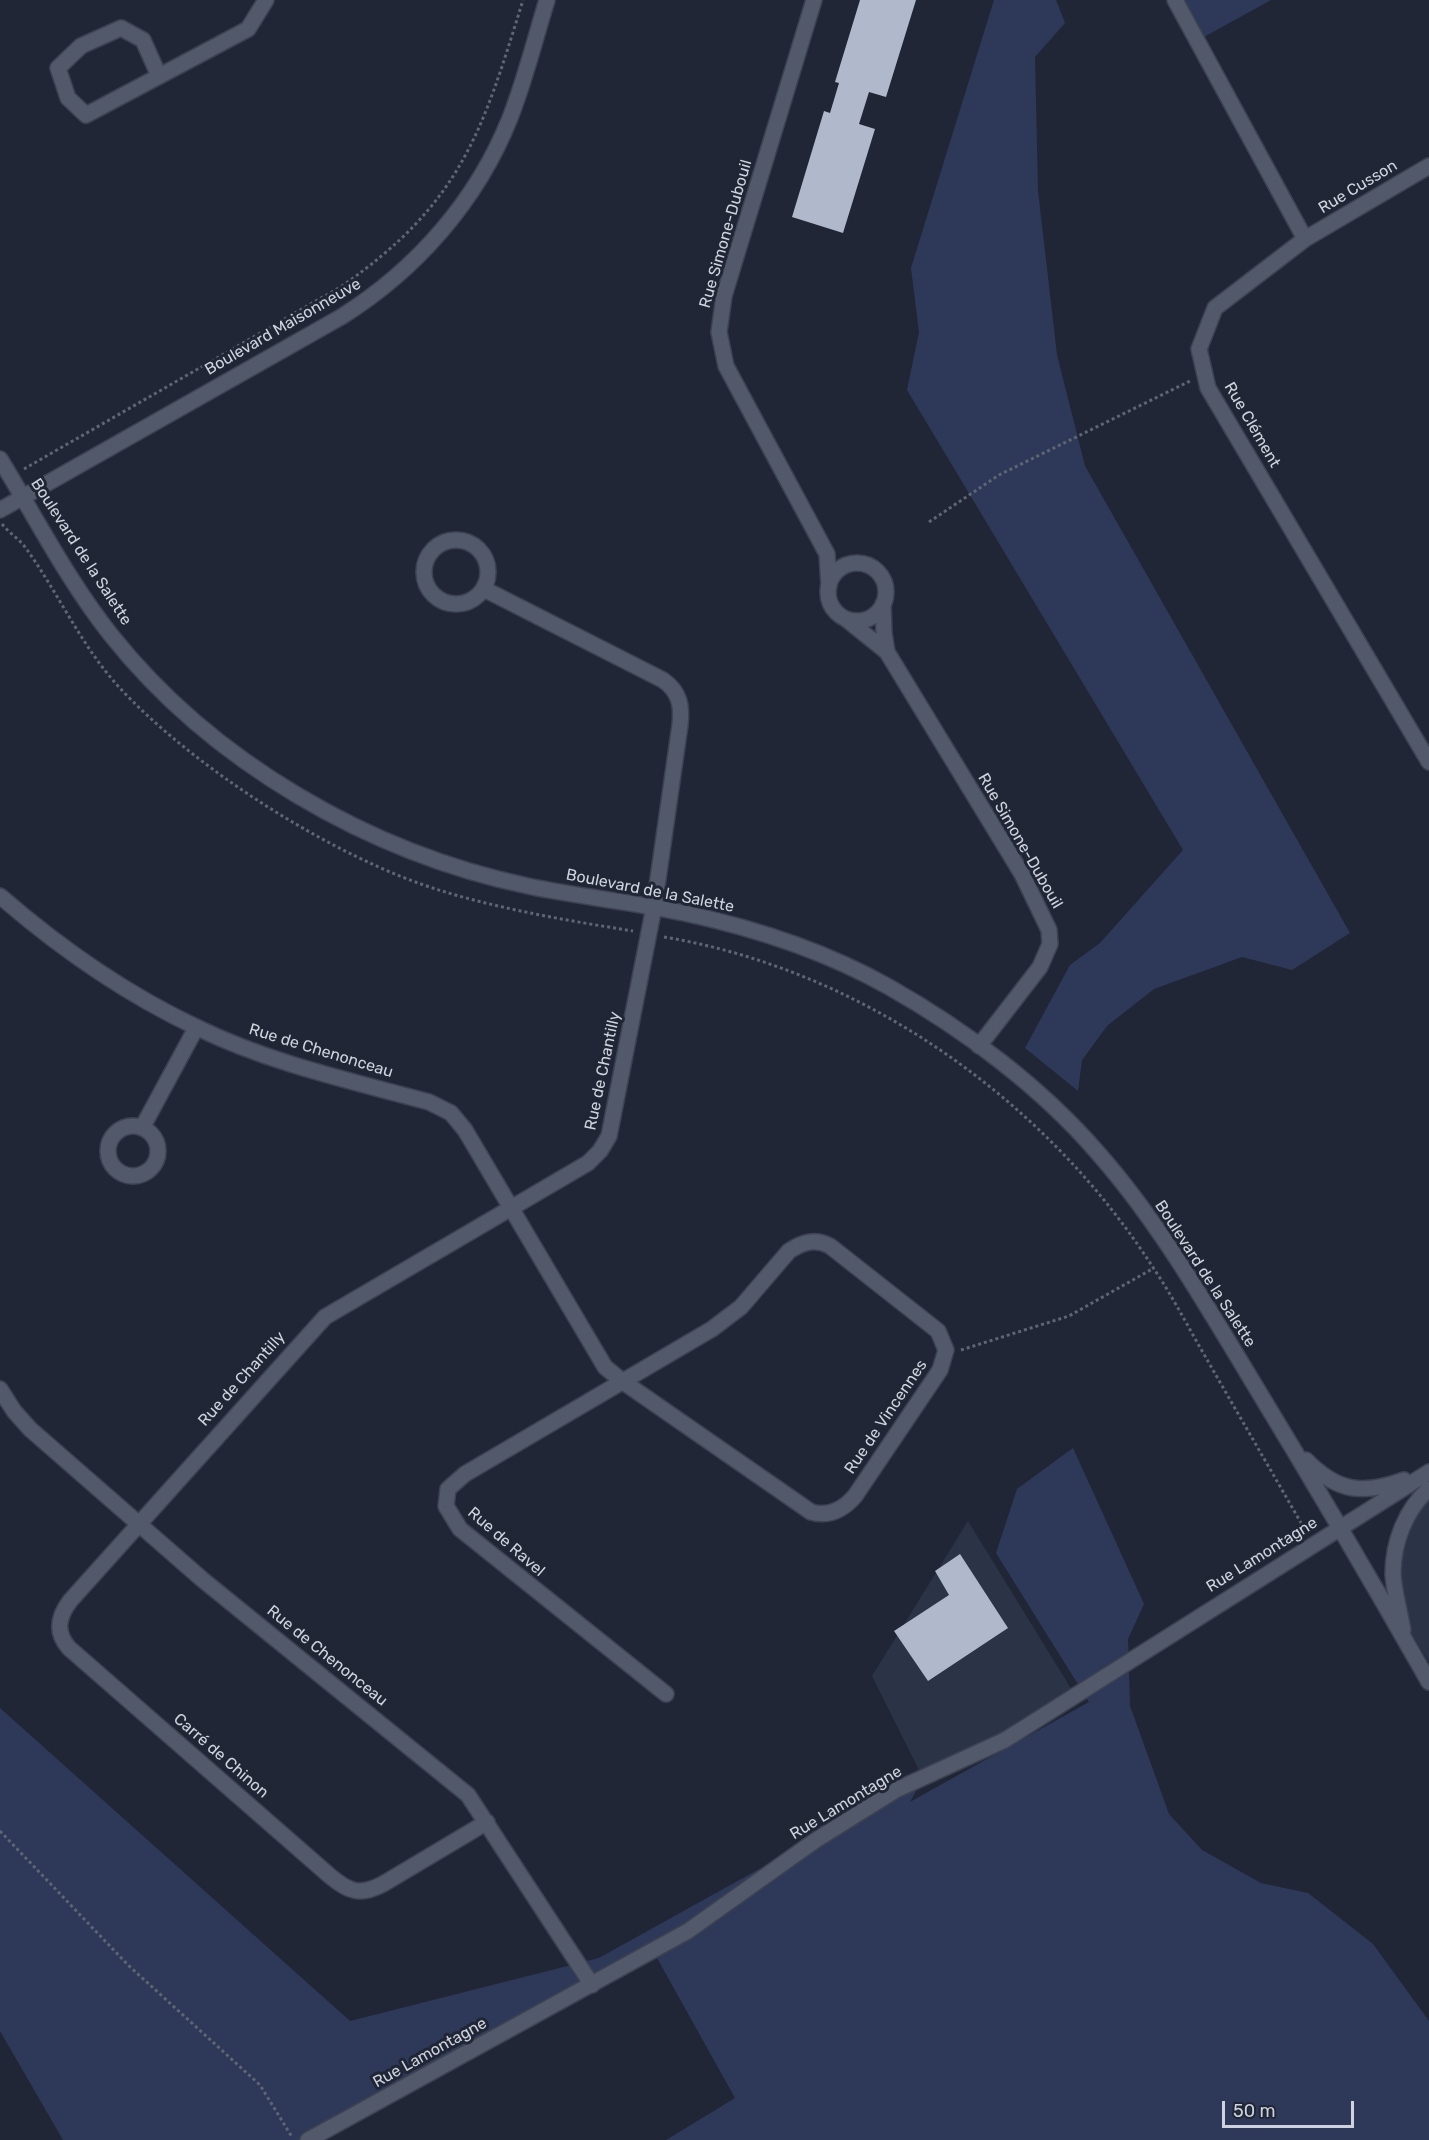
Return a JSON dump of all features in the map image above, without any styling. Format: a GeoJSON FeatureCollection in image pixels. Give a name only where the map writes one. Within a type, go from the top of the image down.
{"type":"FeatureCollection","features":[{"type":"Feature","properties":{"kind":"street"},"geometry":{"type":"LineString","coordinates":[[159,76],[143,40],[121,28],[81,46],[58,68],[68,98],[86,115],[248,29],[266,0]]}},
{"type":"Feature","properties":{"kind":"street","name":"Boulevard Maisonneuve"},"geometry":{"type":"LineString","coordinates":[[0,510],[341,317],[378,292],[413,260],[444,229],[489,163],[510,117],[547,0]]}},
{"type":"Feature","properties":{"kind":"street","name":"Rue Simone-Dubouil"},"geometry":{"type":"LineString","coordinates":[[814,0],[724,296],[719,332],[726,366],[827,554],[831,606],[887,652],[1022,874],[1049,930],[1050,944],[1040,967],[979,1046]]}},
{"type":"Feature","properties":{"kind":"street"},"geometry":{"type":"LineString","coordinates":[[1175,0],[1305,239]]}},
{"type":"Feature","properties":{"kind":"street","name":"Rue Cusson"},"geometry":{"type":"LineString","coordinates":[[1305,239],[1429,166]]}},
{"type":"Feature","properties":{"kind":"street","name":"Rue Clément"},"geometry":{"type":"LineString","coordinates":[[1305,239],[1215,308],[1199,349],[1208,388],[1429,762]]}},
{"type":"Feature","properties":{"kind":"street","name":"Boulevard de la Salette"},"geometry":{"type":"LineString","coordinates":[[0,459],[95,613],[130,657],[192,718],[276,780],[342,818],[407,849],[441,862],[530,886],[654,907],[744,929],[837,962],[888,987],[979,1046],[1068,1123],[1097,1152],[1133,1198],[1192,1282],[1291,1444],[1429,1682]]}},
{"type":"Feature","properties":{"kind":"street","name":"Rue Simone-Dubouil"},"geometry":{"type":"LineString","coordinates":[[817,533],[832,550],[857,563],[873,568],[879,573],[886,588],[884,633],[887,652]]}},
{"type":"Feature","properties":{"kind":"street"},"geometry":{"type":"LineString","coordinates":[[461,540],[471,544],[485,558],[488,579],[484,589],[478,596],[460,604],[441,601],[428,587],[424,568],[427,559],[441,544],[461,540]]}},
{"type":"Feature","properties":{"kind":"street"},"geometry":{"type":"LineString","coordinates":[[829,586],[841,568],[857,563]]}},
{"type":"Feature","properties":{"kind":"street","name":"Rue de Chantilly"},"geometry":{"type":"LineString","coordinates":[[138,1522],[325,1317],[588,1163],[600,1151],[609,1136],[654,907],[680,725],[678,696],[663,680],[484,589]]}},
{"type":"Feature","properties":{"kind":"street"},"geometry":{"type":"LineString","coordinates":[[846,619],[867,620],[879,612],[884,604]]}},
{"type":"Feature","properties":{"kind":"street","name":"Rue de Chenonceau"},"geometry":{"type":"LineString","coordinates":[[0,896],[81,961],[133,994],[196,1028],[281,1061],[443,1107],[465,1130],[513,1208]]}},
{"type":"Feature","properties":{"kind":"street"},"geometry":{"type":"LineString","coordinates":[[142,1128],[196,1028]]}},
{"type":"Feature","properties":{"kind":"street","name":"Rue de Vincennes"},"geometry":{"type":"LineString","coordinates":[[513,1208],[597,1356],[622,1381],[811,1512],[822,1515],[841,1509],[855,1496],[940,1370],[946,1350],[943,1340],[933,1325],[830,1246],[811,1241],[789,1251],[727,1319],[622,1381]]}},
{"type":"Feature","properties":{"kind":"street","name":"Rue de Ravel"},"geometry":{"type":"LineString","coordinates":[[622,1381],[454,1481],[448,1489],[446,1506],[460,1529],[479,1547],[666,1694]]}},
{"type":"Feature","properties":{"kind":"street","name":"Rue de Chenonceau"},"geometry":{"type":"LineString","coordinates":[[0,1389],[14,1411],[30,1429],[203,1580],[468,1795],[488,1822],[592,1985]]}},
{"type":"Feature","properties":{"kind":"street"},"geometry":{"type":"LineString","coordinates":[[1291,1444],[1320,1474],[1345,1487],[1364,1490],[1383,1488],[1429,1471]]}},
{"type":"Feature","properties":{"kind":"street","name":"Rue Lamontagne"},"geometry":{"type":"LineString","coordinates":[[308,2140],[688,1931],[816,1840],[896,1790],[1005,1740],[1429,1471]]}},
{"type":"Feature","properties":{"kind":"street"},"geometry":{"type":"LineString","coordinates":[[1405,1639],[1393,1573],[1399,1536],[1414,1502],[1429,1489]]}},
{"type":"Feature","properties":{"kind":"street","name":"Carré de Chinon"},"geometry":{"type":"LineString","coordinates":[[138,1522],[65,1607],[60,1621],[61,1637],[69,1648],[330,1876],[354,1892],[368,1891],[488,1822]]}},
{"type":"Feature","properties":{"kind":"path","name":"Boulevard Maisonneuve"},"geometry":{"type":"LineString","coordinates":[[25,468],[342,286],[379,260],[408,235],[431,209],[472,147],[498,81],[523,0]]}},
{"type":"Feature","properties":{"kind":"path"},"geometry":{"type":"LineString","coordinates":[[929,522],[999,475],[1205,374]]}},
{"type":"Feature","properties":{"kind":"path"},"geometry":{"type":"LineString","coordinates":[[675,938],[783,969],[815,982],[887,1018],[961,1065],[1000,1094],[1041,1130],[1084,1177],[1154,1268],[1313,1544]]}},
{"type":"Feature","properties":{"kind":"path"},"geometry":{"type":"LineString","coordinates":[[957,1352],[1069,1316],[1154,1268]]}},
{"type":"Feature","properties":{"kind":"path"},"geometry":{"type":"LineString","coordinates":[[0,1831],[128,1965],[260,2085],[294,2140]]}},
{"type":"Feature","properties":{"kind":"shaded area"},"geometry":{"type":"Polygon","coordinates":[[[994,0],[1056,0],[1065,23],[1035,57],[1038,191],[1057,355],[1085,466],[1350,933],[1292,970],[1242,957],[1154,989],[1107,1026],[1082,1060],[1078,1091],[1025,1048],[1070,965],[1100,943],[1183,850],[907,390],[919,332],[911,268],[994,0]]]}},
{"type":"Feature","properties":{"kind":"shaded area"},"geometry":{"type":"Polygon","coordinates":[[[1179,0],[1271,0],[1204,37],[1179,0]]]}},
{"type":"Feature","properties":{"kind":"shaded area"},"geometry":{"type":"Polygon","coordinates":[[[1073,1448],[1144,1604],[1128,1639],[1130,1706],[1169,1814],[1202,1850],[1261,1883],[1308,1893],[1373,1944],[1429,2021],[1429,2140],[666,2140],[735,2098],[657,1958],[299,2140],[63,2140],[0,2031],[0,1708],[350,2021],[599,1958],[923,1778],[910,1802],[1089,1702],[996,1553],[1017,1489],[1073,1448]]]}},
{"type":"Feature","properties":{"kind":"shaded area"},"geometry":{"type":"Polygon","coordinates":[[[1429,1495],[1429,1662],[1411,1633],[1396,1576],[1403,1538],[1429,1495]]]}},
{"type":"Feature","properties":{"kind":"shaded area"},"geometry":{"type":"Polygon","coordinates":[[[968,1521],[1075,1695],[923,1778],[872,1676],[968,1521]]]}},
{"type":"Feature","properties":{"kind":"building"},"geometry":{"type":"Polygon","coordinates":[[[860,0],[916,0],[886,97],[869,92],[859,124],[875,129],[843,233],[792,217],[824,111],[830,113],[839,83],[835,82],[860,0]]]}},
{"type":"Feature","properties":{"kind":"building"},"geometry":{"type":"Polygon","coordinates":[[[960,1554],[1008,1628],[928,1681],[894,1631],[949,1595],[935,1571],[960,1554]]]}}]}
